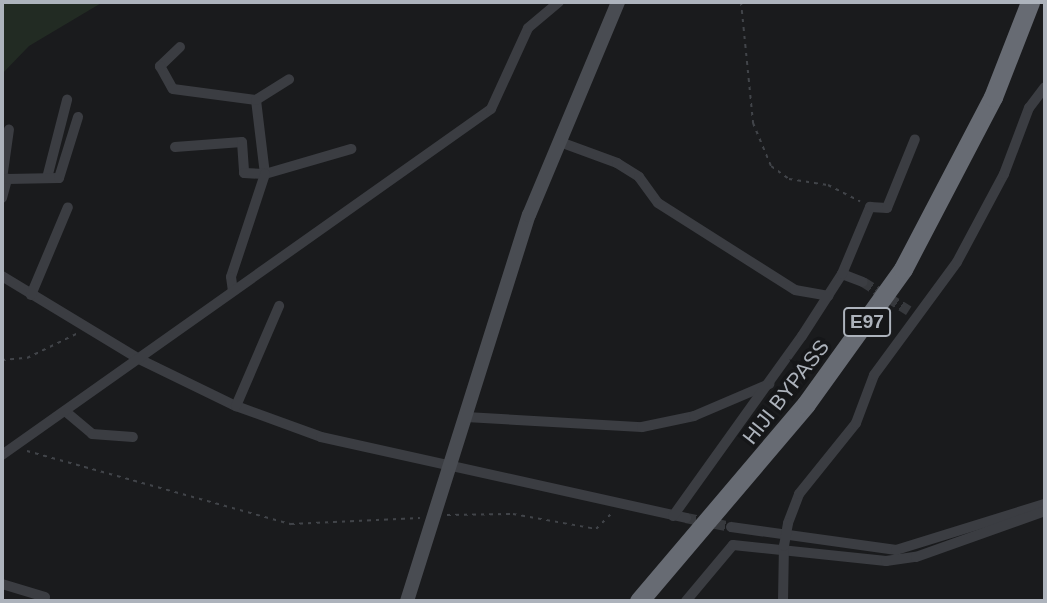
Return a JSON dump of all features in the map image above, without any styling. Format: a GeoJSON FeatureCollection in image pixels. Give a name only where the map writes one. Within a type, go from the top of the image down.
{"type":"FeatureCollection","features":[{"type":"Feature","properties":{"kind":"highway","name":"HIJI BYPASS"},"geometry":{"type":"LineString","coordinates":[[639,601],[806,404],[903,269],[993,97],[1030,2]]}},
{"type":"Feature","properties":{"kind":"street"},"geometry":{"type":"LineString","coordinates":[[2,455],[491,109],[528,28],[559,2]]}},
{"type":"Feature","properties":{"kind":"street"},"geometry":{"type":"LineString","coordinates":[[407,601],[529,215],[618,2]]}},
{"type":"Feature","properties":{"kind":"street"},"geometry":{"type":"LineString","coordinates":[[180,47],[160,66],[173,89],[256,100],[289,79]]}},
{"type":"Feature","properties":{"kind":"street"},"geometry":{"type":"LineString","coordinates":[[783,601],[783,549],[788,523],[799,494],[856,424],[874,375],[920,318],[957,262],[1045,87]]}},
{"type":"Feature","properties":{"kind":"street"},"geometry":{"type":"LineString","coordinates":[[47,178],[67,100]]}},
{"type":"Feature","properties":{"kind":"street"},"geometry":{"type":"LineString","coordinates":[[233,291],[231,277],[265,174],[256,100]]}},
{"type":"Feature","properties":{"kind":"street"},"geometry":{"type":"LineString","coordinates":[[4,179],[60,178],[78,117]]}},
{"type":"Feature","properties":{"kind":"street"},"geometry":{"type":"LineString","coordinates":[[2,198],[9,129]]}},
{"type":"Feature","properties":{"kind":"street"},"geometry":{"type":"LineString","coordinates":[[673,516],[771,383],[828,296],[842,274],[870,207],[887,208],[915,139]]}},
{"type":"Feature","properties":{"kind":"street"},"geometry":{"type":"LineString","coordinates":[[175,147],[242,142],[244,173],[265,174],[351,149]]}},
{"type":"Feature","properties":{"kind":"street"},"geometry":{"type":"LineString","coordinates":[[560,142],[617,163],[639,177],[658,203],[795,289],[828,296]]}},
{"type":"Feature","properties":{"kind":"street"},"geometry":{"type":"LineString","coordinates":[[30,295],[68,207]]}},
{"type":"Feature","properties":{"kind":"street"},"geometry":{"type":"LineString","coordinates":[[842,274],[863,282]]}},
{"type":"Feature","properties":{"kind":"street"},"geometry":{"type":"LineString","coordinates":[[2,276],[82,329],[236,406],[321,436],[617,506],[686,518]]}},
{"type":"Feature","properties":{"kind":"street"},"geometry":{"type":"LineString","coordinates":[[236,406],[279,306]]}},
{"type":"Feature","properties":{"kind":"street"},"geometry":{"type":"LineString","coordinates":[[909,311],[920,318]]}},
{"type":"Feature","properties":{"kind":"street"},"geometry":{"type":"LineString","coordinates":[[466,417],[642,427],[694,416],[771,383]]}},
{"type":"Feature","properties":{"kind":"street"},"geometry":{"type":"LineString","coordinates":[[65,411],[92,434],[133,437]]}},
{"type":"Feature","properties":{"kind":"street"},"geometry":{"type":"LineString","coordinates":[[731,527],[896,550],[1045,504]]}},
{"type":"Feature","properties":{"kind":"street"},"geometry":{"type":"LineString","coordinates":[[685,601],[733,545],[916,557],[1045,511]]}},
{"type":"Feature","properties":{"kind":"street"},"geometry":{"type":"LineString","coordinates":[[2,584],[44,597]]}},
{"type":"Feature","properties":{"kind":"path"},"geometry":{"type":"LineString","coordinates":[[741,2],[753,123],[771,166],[789,179],[842,189],[870,207]]}},
{"type":"Feature","properties":{"kind":"path"},"geometry":{"type":"LineString","coordinates":[[2,360],[51,349],[82,329]]}},
{"type":"Feature","properties":{"kind":"path"},"geometry":{"type":"LineString","coordinates":[[16,447],[222,510],[291,524],[513,514],[596,529],[617,506]]}},
{"type":"Feature","properties":{"kind":"shaded area"},"geometry":{"type":"Polygon","coordinates":[[[2,2],[103,2],[29,46],[2,74],[2,2]]]}},
{"type":"Feature","properties":{"kind":"tunnel"},"geometry":{"type":"LineString","coordinates":[[863,282],[909,311]]}},
{"type":"Feature","properties":{"kind":"tunnel"},"geometry":{"type":"LineString","coordinates":[[686,518],[731,527]]}}]}
